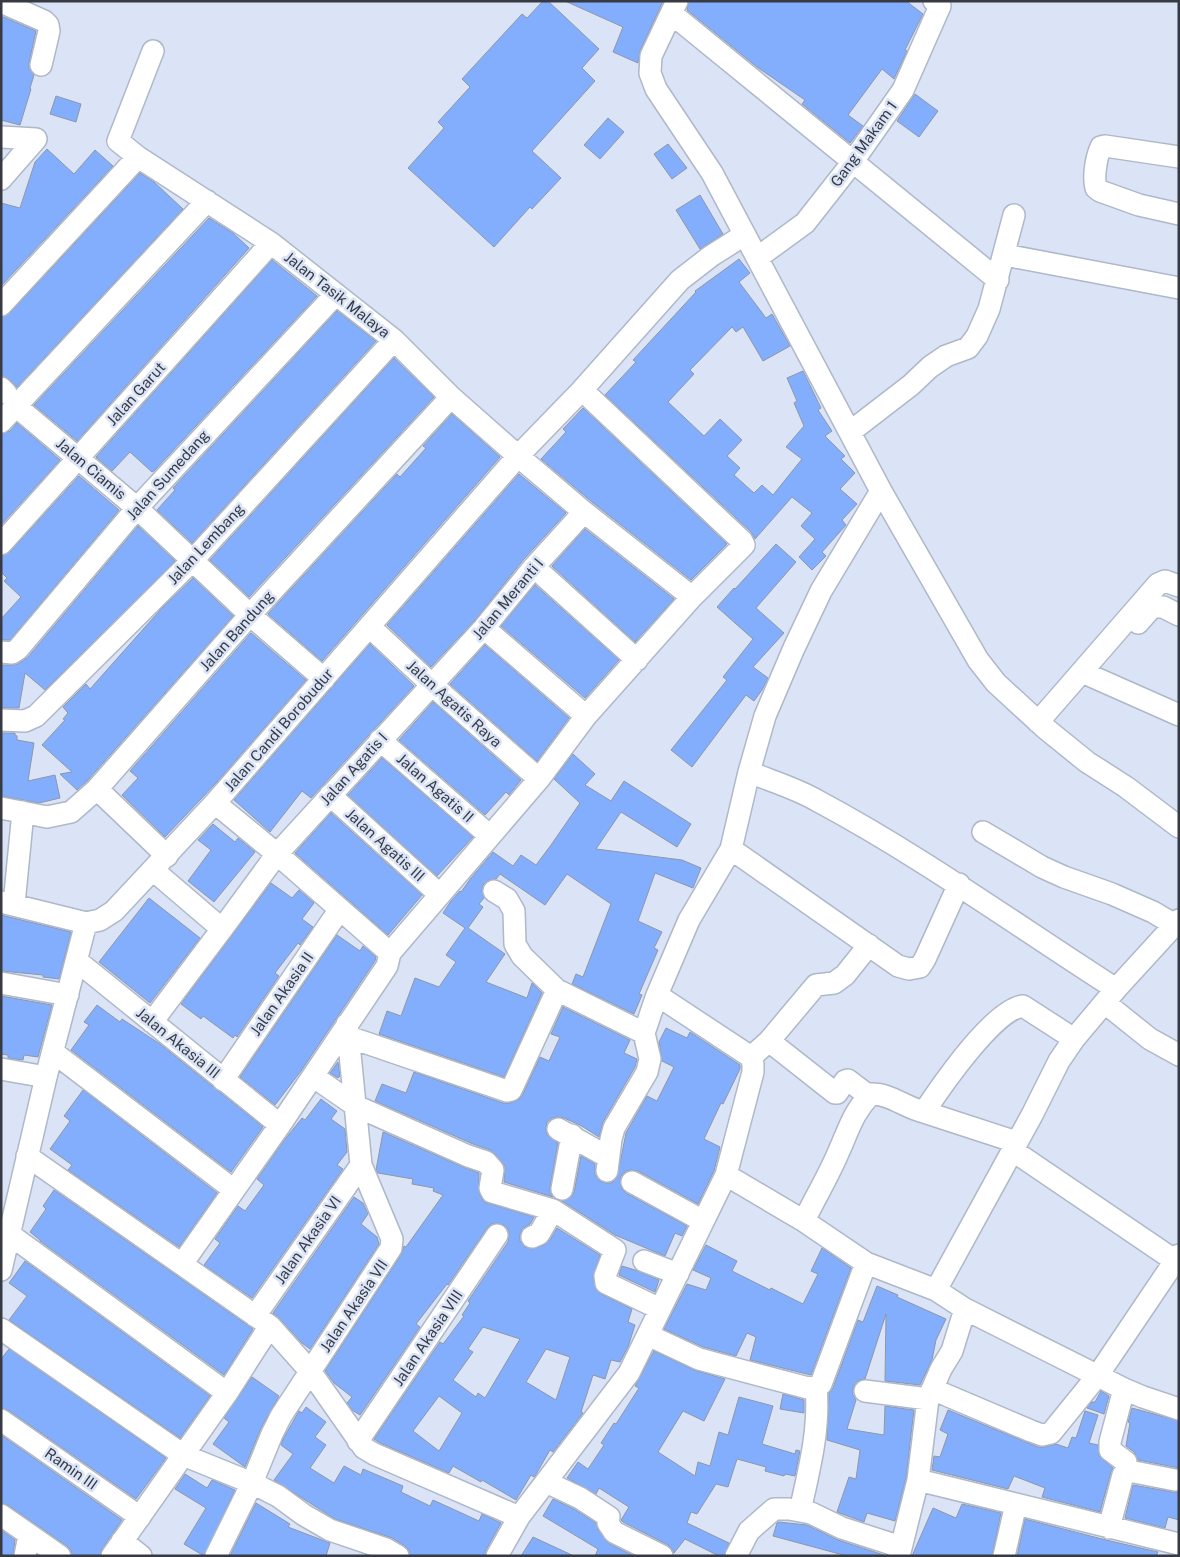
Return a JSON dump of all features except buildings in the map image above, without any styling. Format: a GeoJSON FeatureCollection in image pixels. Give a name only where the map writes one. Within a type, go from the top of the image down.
{"type":"FeatureCollection","features":[{"type":"Feature","properties":{"kind":"street"},"geometry":{"type":"LineString","coordinates":[[1,2],[44,21],[48,25],[49,30],[41,65]]}},
{"type":"Feature","properties":{"kind":"street","name":"Gang Makam 1"},"geometry":{"type":"LineString","coordinates":[[757,258],[805,223],[853,162],[903,90],[937,4]]}},
{"type":"Feature","properties":{"kind":"street"},"geometry":{"type":"LineString","coordinates":[[998,280],[853,162],[674,8],[651,56],[650,73],[656,89],[712,173],[881,491],[978,660],[996,683],[1041,725],[1087,762],[1126,787],[1179,827]]}},
{"type":"Feature","properties":{"kind":"street","name":"Jalan Tasik Malaya"},"geometry":{"type":"LineString","coordinates":[[153,51],[118,140],[138,156],[271,244],[394,340],[451,396],[518,456],[584,512],[692,597]]}},
{"type":"Feature","properties":{"kind":"street"},"geometry":{"type":"LineString","coordinates":[[1,137],[36,139],[1,179]]}},
{"type":"Feature","properties":{"kind":"street"},"geometry":{"type":"LineString","coordinates":[[1179,158],[1105,146],[1101,147],[1095,182],[1096,188],[1100,191],[1139,205],[1179,214]]}},
{"type":"Feature","properties":{"kind":"street"},"geometry":{"type":"LineString","coordinates":[[1,305],[138,156]]}},
{"type":"Feature","properties":{"kind":"street"},"geometry":{"type":"LineString","coordinates":[[1,422],[8,396],[207,201]]}},
{"type":"Feature","properties":{"kind":"street"},"geometry":{"type":"LineString","coordinates":[[850,432],[911,385],[930,367],[946,356],[968,348],[976,336],[988,309],[998,280],[1014,215]]}},
{"type":"Feature","properties":{"kind":"street","name":"Jalan Candi Borobudur"},"geometry":{"type":"LineString","coordinates":[[86,923],[100,920],[114,911],[160,863],[370,627],[518,456],[582,390],[680,280],[711,256],[744,235]]}},
{"type":"Feature","properties":{"kind":"street","name":"Jalan Garut"},"geometry":{"type":"LineString","coordinates":[[1,544],[271,244]]}},
{"type":"Feature","properties":{"kind":"street"},"geometry":{"type":"LineString","coordinates":[[1005,254],[1179,288]]}},
{"type":"Feature","properties":{"kind":"street","name":"Jalan Sumedang"},"geometry":{"type":"LineString","coordinates":[[1,652],[12,653],[18,649],[137,508],[336,294]]}},
{"type":"Feature","properties":{"kind":"street","name":"Jalan Lembang"},"geometry":{"type":"LineString","coordinates":[[1,720],[26,721],[36,716],[193,560],[394,340]]}},
{"type":"Feature","properties":{"kind":"street"},"geometry":{"type":"LineString","coordinates":[[182,1264],[314,1076],[348,1031],[387,966],[390,953],[539,779],[586,716],[692,597],[740,551],[744,544],[582,390]]}},
{"type":"Feature","properties":{"kind":"street","name":"Jalan Ciamis"},"geometry":{"type":"LineString","coordinates":[[8,396],[137,508],[250,615],[324,679]]}},
{"type":"Feature","properties":{"kind":"street","name":"Jalan Bandung"},"geometry":{"type":"LineString","coordinates":[[1,808],[46,817],[71,812],[97,789],[250,615],[451,396]]}},
{"type":"Feature","properties":{"kind":"street"},"geometry":{"type":"LineString","coordinates":[[562,1189],[565,1132],[607,1164],[614,1128],[647,1072],[650,1060],[644,1033],[657,994],[689,920],[731,848],[749,772],[765,716],[821,591],[881,491]]}},
{"type":"Feature","properties":{"kind":"street","name":"Jalan Meranti I"},"geometry":{"type":"LineString","coordinates":[[431,684],[484,628],[534,567],[584,512]]}},
{"type":"Feature","properties":{"kind":"street"},"geometry":{"type":"LineString","coordinates":[[534,567],[637,660]]}},
{"type":"Feature","properties":{"kind":"street"},"geometry":{"type":"LineString","coordinates":[[1041,725],[1158,584],[1165,582],[1179,586]]}},
{"type":"Feature","properties":{"kind":"street"},"geometry":{"type":"LineString","coordinates":[[1041,725],[1091,676],[1153,606],[1163,607],[1179,615]]}},
{"type":"Feature","properties":{"kind":"street","name":"Jalan Agatis Raya"},"geometry":{"type":"LineString","coordinates":[[370,627],[431,684],[539,779]]}},
{"type":"Feature","properties":{"kind":"street"},"geometry":{"type":"LineString","coordinates":[[484,628],[586,716]]}},
{"type":"Feature","properties":{"kind":"street"},"geometry":{"type":"LineString","coordinates":[[1091,676],[1179,715]]}},
{"type":"Feature","properties":{"kind":"street","name":"Jalan Agatis I"},"geometry":{"type":"LineString","coordinates":[[152,1022],[277,854],[431,684]]}},
{"type":"Feature","properties":{"kind":"street","name":"Jalan Agatis II"},"geometry":{"type":"LineString","coordinates":[[380,740],[490,836]]}},
{"type":"Feature","properties":{"kind":"street"},"geometry":{"type":"LineString","coordinates":[[749,772],[815,799],[959,884],[1060,953],[1111,996],[1150,1039],[1179,1055]]}},
{"type":"Feature","properties":{"kind":"street"},"geometry":{"type":"LineString","coordinates":[[97,789],[160,863],[222,929]]}},
{"type":"Feature","properties":{"kind":"street","name":"Jalan Agatis III"},"geometry":{"type":"LineString","coordinates":[[330,795],[440,895]]}},
{"type":"Feature","properties":{"kind":"street"},"geometry":{"type":"LineString","coordinates":[[215,803],[277,854],[390,953]]}},
{"type":"Feature","properties":{"kind":"street"},"geometry":{"type":"LineString","coordinates":[[1,1270],[46,1077],[86,923],[8,903],[23,812]]}},
{"type":"Feature","properties":{"kind":"street"},"geometry":{"type":"LineString","coordinates":[[936,1290],[1032,1115],[1049,1079],[1074,1039],[1177,923],[1104,890],[1042,866],[983,832]]}},
{"type":"Feature","properties":{"kind":"street"},"geometry":{"type":"LineString","coordinates":[[731,848],[898,966],[908,968],[920,967],[926,960],[959,884]]}},
{"type":"Feature","properties":{"kind":"street"},"geometry":{"type":"LineString","coordinates":[[494,890],[507,899],[514,911],[515,944],[522,956],[557,990],[644,1033]]}},
{"type":"Feature","properties":{"kind":"street","name":"Jalan Akasia II"},"geometry":{"type":"LineString","coordinates":[[223,1080],[340,909]]}},
{"type":"Feature","properties":{"kind":"street"},"geometry":{"type":"LineString","coordinates":[[751,1057],[769,1041],[816,985],[834,983],[845,975],[869,945]]}},
{"type":"Feature","properties":{"kind":"street","name":"Jalan Akasia III"},"geometry":{"type":"LineString","coordinates":[[77,961],[280,1125]]}},
{"type":"Feature","properties":{"kind":"street"},"geometry":{"type":"LineString","coordinates":[[1,982],[68,995]]}},
{"type":"Feature","properties":{"kind":"street"},"geometry":{"type":"LineString","coordinates":[[348,1031],[511,1090],[557,990]]}},
{"type":"Feature","properties":{"kind":"street"},"geometry":{"type":"LineString","coordinates":[[497,1556],[519,1517],[629,1373],[726,1175],[753,1072],[751,1057],[657,994]]}},
{"type":"Feature","properties":{"kind":"street"},"geometry":{"type":"LineString","coordinates":[[924,1112],[950,1074],[978,1040],[1017,1007],[1022,1006],[1074,1039]]}},
{"type":"Feature","properties":{"kind":"street"},"geometry":{"type":"LineString","coordinates":[[348,1031],[361,1164]]}},
{"type":"Feature","properties":{"kind":"street"},"geometry":{"type":"LineString","coordinates":[[769,1041],[835,1093],[848,1080],[869,1096]]}},
{"type":"Feature","properties":{"kind":"street"},"geometry":{"type":"LineString","coordinates":[[53,1052],[234,1190]]}},
{"type":"Feature","properties":{"kind":"street"},"geometry":{"type":"LineString","coordinates":[[1,1069],[46,1077]]}},
{"type":"Feature","properties":{"kind":"street"},"geometry":{"type":"LineString","coordinates":[[314,1076],[356,1106],[468,1156],[486,1162],[493,1170],[490,1188],[492,1192],[553,1210],[614,1250],[605,1276],[606,1283],[660,1309]]}},
{"type":"Feature","properties":{"kind":"street"},"geometry":{"type":"LineString","coordinates":[[804,1221],[839,1152],[849,1124],[860,1105],[870,1094],[880,1094],[914,1110],[924,1112],[1014,1146],[1176,1258],[1098,1375],[1051,1433],[1047,1435],[1031,1431],[930,1394],[866,1390]]}},
{"type":"Feature","properties":{"kind":"street"},"geometry":{"type":"LineString","coordinates":[[27,1156],[262,1321],[310,1371],[364,1448],[519,1517]]}},
{"type":"Feature","properties":{"kind":"street","name":"Jalan Akasia VII"},"geometry":{"type":"LineString","coordinates":[[216,1556],[252,1483],[276,1425],[391,1248],[392,1238],[361,1164]]}},
{"type":"Feature","properties":{"kind":"street","name":"Jalan Akasia VI"},"geometry":{"type":"LineString","coordinates":[[117,1549],[226,1393],[262,1321],[361,1164]]}},
{"type":"Feature","properties":{"kind":"street"},"geometry":{"type":"LineString","coordinates":[[726,1175],[804,1221],[866,1263],[936,1290],[965,1309],[1124,1389],[1179,1409]]}},
{"type":"Feature","properties":{"kind":"street"},"geometry":{"type":"LineString","coordinates":[[632,1182],[703,1221]]}},
{"type":"Feature","properties":{"kind":"street"},"geometry":{"type":"LineString","coordinates":[[532,1237],[539,1234],[553,1210]]}},
{"type":"Feature","properties":{"kind":"street"},"geometry":{"type":"LineString","coordinates":[[9,1234],[226,1393]]}},
{"type":"Feature","properties":{"kind":"street","name":"Jalan Akasia VIII"},"geometry":{"type":"LineString","coordinates":[[358,1441],[497,1235]]}},
{"type":"Feature","properties":{"kind":"street"},"geometry":{"type":"LineString","coordinates":[[644,1261],[678,1274]]}},
{"type":"Feature","properties":{"kind":"street"},"geometry":{"type":"LineString","coordinates":[[648,1335],[699,1359],[717,1365],[808,1388],[816,1387],[821,1384],[866,1263]]}},
{"type":"Feature","properties":{"kind":"street"},"geometry":{"type":"LineString","coordinates":[[736,1556],[749,1531],[774,1509],[789,1509],[811,1513],[842,1528],[900,1551],[918,1480],[930,1394],[941,1369],[952,1351],[965,1309]]}},
{"type":"Feature","properties":{"kind":"street"},"geometry":{"type":"LineString","coordinates":[[1,1329],[183,1454],[278,1496],[304,1515],[330,1530],[386,1549],[398,1556]]}},
{"type":"Feature","properties":{"kind":"street"},"geometry":{"type":"LineString","coordinates":[[800,1511],[815,1442],[818,1401],[816,1387]]}},
{"type":"Feature","properties":{"kind":"street"},"geometry":{"type":"LineString","coordinates":[[1109,1528],[1123,1475],[1126,1472],[1126,1462],[1110,1450],[1110,1442],[1124,1389]]}},
{"type":"Feature","properties":{"kind":"street","name":"Ramin III"},"geometry":{"type":"LineString","coordinates":[[1,1420],[140,1517]]}},
{"type":"Feature","properties":{"kind":"street"},"geometry":{"type":"LineString","coordinates":[[1126,1472],[1175,1480]]}},
{"type":"Feature","properties":{"kind":"street"},"geometry":{"type":"LineString","coordinates":[[918,1480],[1179,1544]]}},
{"type":"Feature","properties":{"kind":"street"},"geometry":{"type":"LineString","coordinates":[[546,1482],[580,1498],[609,1517],[608,1523],[614,1532],[662,1556]]}},
{"type":"Feature","properties":{"kind":"street"},"geometry":{"type":"LineString","coordinates":[[1004,1556],[1016,1504]]}},
{"type":"Feature","properties":{"kind":"street"},"geometry":{"type":"LineString","coordinates":[[1,1515],[60,1556]]}},
{"type":"Feature","properties":{"kind":"street"},"geometry":{"type":"LineString","coordinates":[[24,1556],[30,1535]]}},
{"type":"Feature","properties":{"kind":"street"},"geometry":{"type":"LineString","coordinates":[[117,1549],[141,1556]]}}]}
